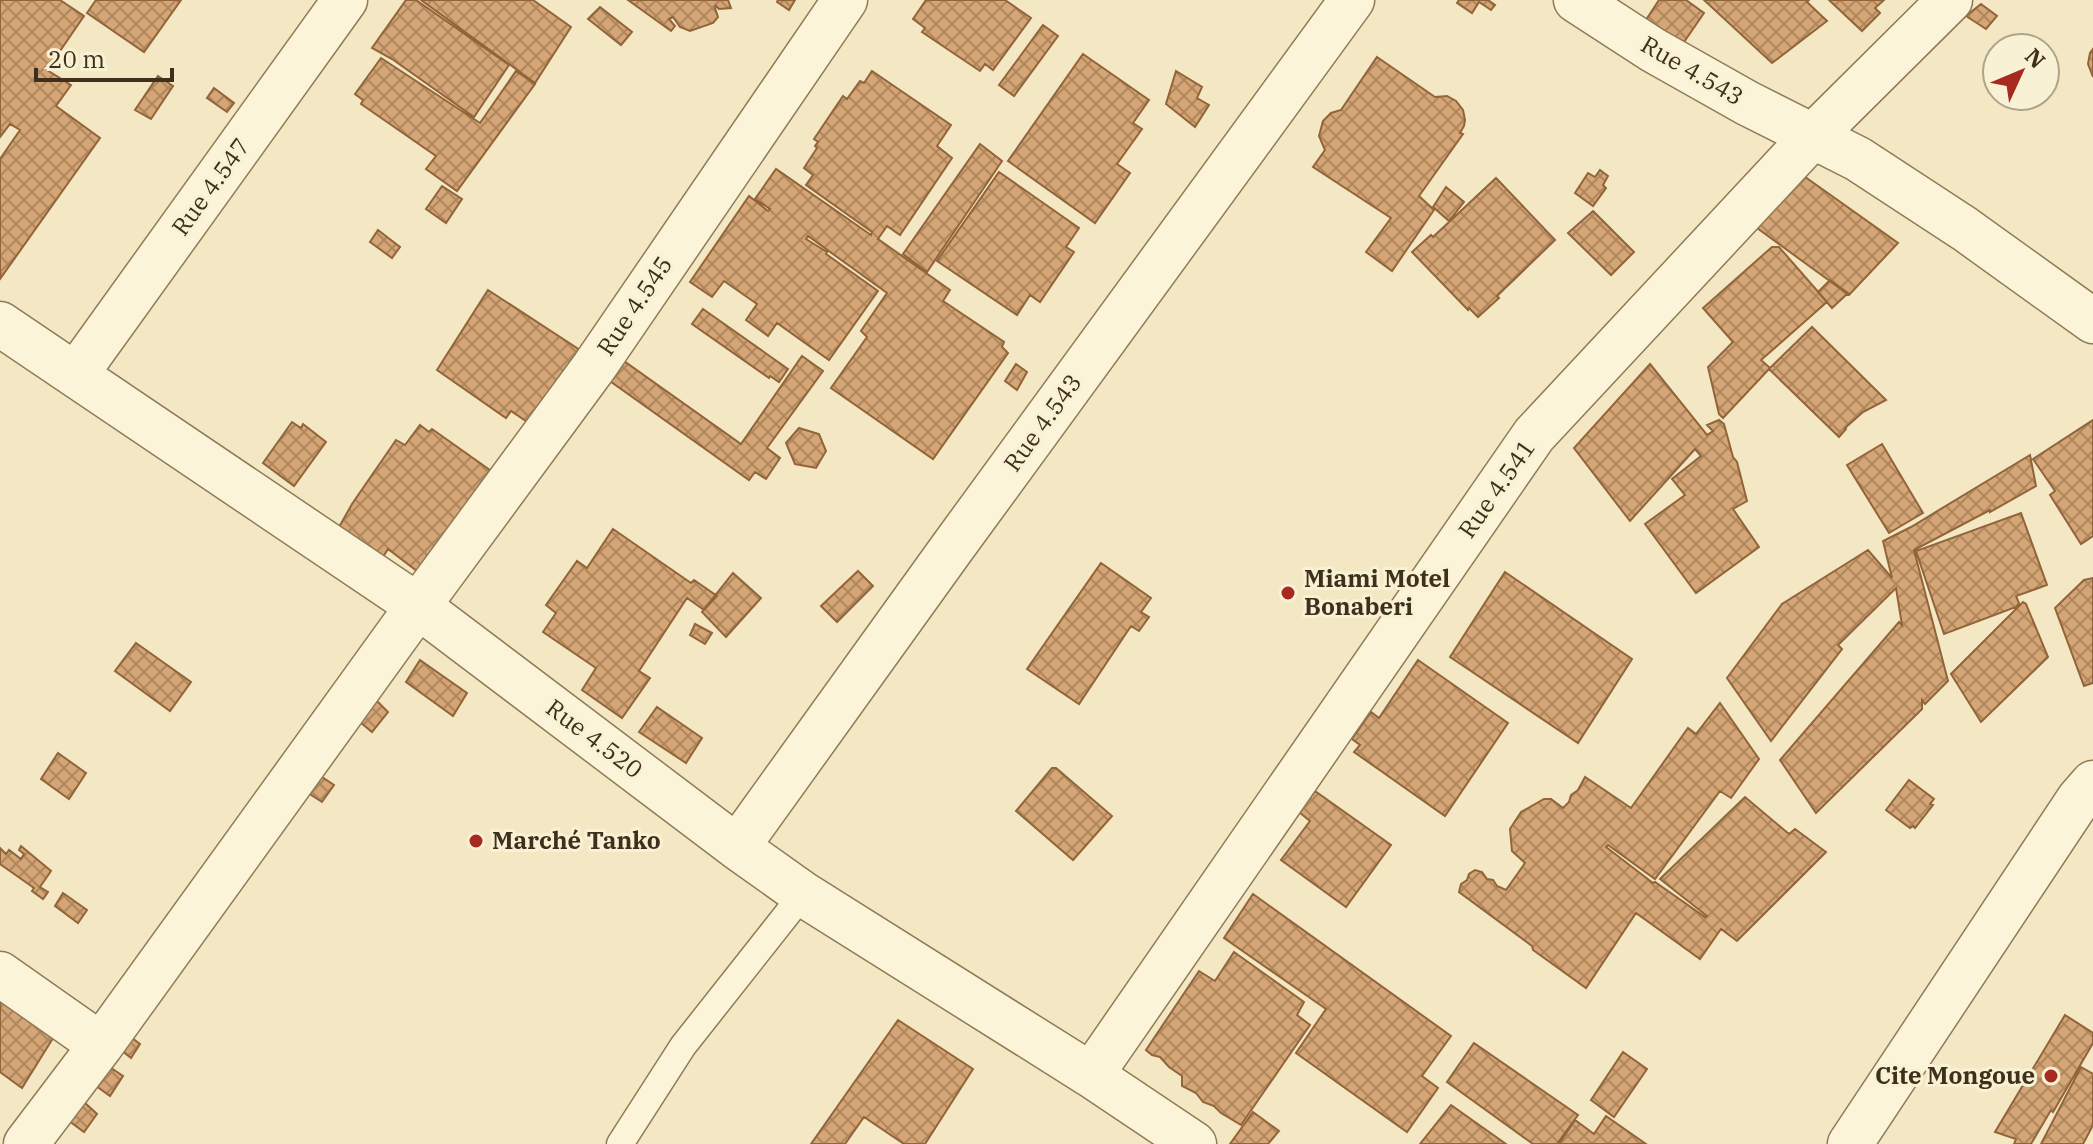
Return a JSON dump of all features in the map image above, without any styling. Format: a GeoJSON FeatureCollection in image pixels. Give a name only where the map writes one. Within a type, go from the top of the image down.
{"type":"FeatureCollection","features":[{"type":"Feature","properties":{"kind":"street","name":"Rue 4.547"},"geometry":{"type":"LineString","coordinates":[[76,374],[345,0]]}},
{"type":"Feature","properties":{"kind":"street","name":"Rue 4.545"},"geometry":{"type":"LineString","coordinates":[[26,1144],[594,367],[845,0]]}},
{"type":"Feature","properties":{"kind":"street","name":"Rue 4.543"},"geometry":{"type":"LineString","coordinates":[[737,847],[1352,0]]}},
{"type":"Feature","properties":{"kind":"street","name":"Rue 4.543"},"geometry":{"type":"LineString","coordinates":[[1576,0],[1653,50],[1747,103],[1858,159],[1965,229],[2093,321]]}},
{"type":"Feature","properties":{"kind":"street","name":"Rue 4.541"},"geometry":{"type":"LineString","coordinates":[[1091,1075],[1534,435],[1812,137],[1950,0]]}},
{"type":"Feature","properties":{"kind":"street","name":"Rue 4.520"},"geometry":{"type":"LineString","coordinates":[[0,324],[418,606],[803,894],[1091,1075],[1194,1144]]}},
{"type":"Feature","properties":{"kind":"street"},"geometry":{"type":"LineString","coordinates":[[1850,1144],[2079,799],[2093,783]]}},
{"type":"Feature","properties":{"kind":"street"},"geometry":{"type":"LineString","coordinates":[[0,974],[101,1045]]}},
{"type":"Feature","properties":{"kind":"lane"},"geometry":{"type":"LineString","coordinates":[[620,1144],[683,1046],[803,894]]}},
{"type":"Feature","properties":{"kind":"building"},"geometry":{"type":"Polygon","coordinates":[[[0,0],[60,0],[84,16],[47,70],[71,85],[56,106],[100,138],[0,279],[0,159],[20,130],[10,124],[0,137],[0,0]]]}},
{"type":"Feature","properties":{"kind":"building"},"geometry":{"type":"Polygon","coordinates":[[[96,0],[181,0],[144,52],[87,13],[96,0]]]}},
{"type":"Feature","properties":{"kind":"building"},"geometry":{"type":"Polygon","coordinates":[[[406,0],[416,0],[509,65],[474,117],[372,48],[406,0]]]}},
{"type":"Feature","properties":{"kind":"building"},"geometry":{"type":"Polygon","coordinates":[[[421,0],[533,0],[571,27],[535,83],[421,0]]]}},
{"type":"Feature","properties":{"kind":"building"},"geometry":{"type":"Polygon","coordinates":[[[628,0],[728,0],[731,8],[719,9],[716,6],[718,17],[713,23],[690,31],[680,27],[673,17],[669,19],[675,26],[671,31],[628,0]]]}},
{"type":"Feature","properties":{"kind":"building"},"geometry":{"type":"Polygon","coordinates":[[[778,0],[795,0],[789,10],[778,0]]]}},
{"type":"Feature","properties":{"kind":"building"},"geometry":{"type":"Polygon","coordinates":[[[926,0],[1005,0],[1031,18],[993,70],[985,64],[980,71],[922,32],[925,28],[913,19],[926,0]]]}},
{"type":"Feature","properties":{"kind":"building"},"geometry":{"type":"Polygon","coordinates":[[[1459,0],[1488,0],[1495,5],[1491,10],[1479,2],[1472,13],[1457,3],[1459,0]]]}},
{"type":"Feature","properties":{"kind":"building"},"geometry":{"type":"Polygon","coordinates":[[[1659,0],[1686,0],[1704,13],[1675,55],[1640,29],[1659,0]]]}},
{"type":"Feature","properties":{"kind":"building"},"geometry":{"type":"Polygon","coordinates":[[[1704,0],[1809,0],[1807,2],[1827,21],[1772,63],[1704,0]]]}},
{"type":"Feature","properties":{"kind":"building"},"geometry":{"type":"Polygon","coordinates":[[[1829,0],[1884,0],[1875,8],[1880,13],[1862,31],[1829,0]]]}},
{"type":"Feature","properties":{"kind":"building"},"geometry":{"type":"Polygon","coordinates":[[[1981,4],[1997,16],[1986,29],[1966,16],[1981,4]]]}},
{"type":"Feature","properties":{"kind":"building"},"geometry":{"type":"Polygon","coordinates":[[[600,7],[632,32],[621,45],[588,19],[600,7]]]}},
{"type":"Feature","properties":{"kind":"building"},"geometry":{"type":"Polygon","coordinates":[[[1043,25],[1058,36],[1014,96],[999,85],[1043,25]]]}},
{"type":"Feature","properties":{"kind":"building"},"geometry":{"type":"Polygon","coordinates":[[[2093,49],[2093,77],[2088,64],[2093,49]]]}},
{"type":"Feature","properties":{"kind":"building"},"geometry":{"type":"Polygon","coordinates":[[[1083,54],[1149,100],[1133,123],[1142,129],[1117,164],[1130,173],[1095,223],[1008,161],[1083,54]]]}},
{"type":"Feature","properties":{"kind":"building"},"geometry":{"type":"Polygon","coordinates":[[[1377,57],[1435,97],[1447,96],[1456,101],[1463,110],[1465,120],[1460,133],[1463,134],[1419,196],[1434,210],[1392,271],[1366,252],[1391,218],[1313,167],[1325,150],[1319,136],[1323,121],[1331,113],[1341,110],[1377,57]]]}},
{"type":"Feature","properties":{"kind":"building"},"geometry":{"type":"Polygon","coordinates":[[[381,58],[480,123],[516,71],[535,84],[457,191],[426,169],[436,156],[361,104],[363,100],[355,94],[381,58]]]}},
{"type":"Feature","properties":{"kind":"building"},"geometry":{"type":"Polygon","coordinates":[[[872,71],[951,125],[937,146],[952,158],[900,235],[887,226],[878,239],[950,290],[943,301],[1004,342],[1002,347],[1008,353],[933,459],[831,388],[867,337],[861,331],[887,293],[808,236],[806,239],[878,291],[829,360],[777,323],[768,336],[746,320],[757,304],[724,281],[712,297],[690,282],[749,196],[768,211],[770,209],[755,199],[776,169],[871,235],[872,232],[806,185],[813,175],[804,168],[817,148],[818,142],[814,139],[843,96],[847,99],[872,71]]]}},
{"type":"Feature","properties":{"kind":"building"},"geometry":{"type":"Polygon","coordinates":[[[1176,71],[1202,87],[1197,98],[1209,105],[1195,127],[1166,104],[1176,71]]]}},
{"type":"Feature","properties":{"kind":"building"},"geometry":{"type":"Polygon","coordinates":[[[158,76],[173,86],[151,119],[135,110],[158,76]]]}},
{"type":"Feature","properties":{"kind":"building"},"geometry":{"type":"Polygon","coordinates":[[[214,88],[234,103],[227,112],[207,98],[214,88]]]}},
{"type":"Feature","properties":{"kind":"building"},"geometry":{"type":"Polygon","coordinates":[[[980,144],[1002,161],[927,272],[903,254],[980,144]]]}},
{"type":"Feature","properties":{"kind":"building"},"geometry":{"type":"Polygon","coordinates":[[[1600,170],[1608,176],[1603,185],[1606,188],[1593,206],[1575,193],[1588,173],[1595,177],[1600,170]]]}},
{"type":"Feature","properties":{"kind":"building"},"geometry":{"type":"Polygon","coordinates":[[[999,172],[1079,228],[1066,247],[1074,252],[1040,302],[1030,295],[1017,315],[937,261],[999,172]]]}},
{"type":"Feature","properties":{"kind":"building"},"geometry":{"type":"Polygon","coordinates":[[[1801,174],[1898,243],[1849,295],[1750,223],[1801,174]]]}},
{"type":"Feature","properties":{"kind":"building"},"geometry":{"type":"Polygon","coordinates":[[[1496,178],[1555,240],[1478,317],[1412,252],[1431,235],[1433,237],[1496,178]]]}},
{"type":"Feature","properties":{"kind":"building"},"geometry":{"type":"Polygon","coordinates":[[[442,186],[462,199],[446,223],[426,209],[442,186]]]}},
{"type":"Feature","properties":{"kind":"building"},"geometry":{"type":"Polygon","coordinates":[[[1446,187],[1464,202],[1449,221],[1433,207],[1446,187]]]}},
{"type":"Feature","properties":{"kind":"building"},"geometry":{"type":"Polygon","coordinates":[[[1593,211],[1634,252],[1611,275],[1568,233],[1593,211]]]}},
{"type":"Feature","properties":{"kind":"building"},"geometry":{"type":"Polygon","coordinates":[[[378,230],[400,247],[392,258],[370,242],[378,230]]]}},
{"type":"Feature","properties":{"kind":"building"},"geometry":{"type":"Polygon","coordinates":[[[1772,247],[1779,247],[1827,302],[1761,360],[1770,368],[1812,327],[1886,400],[1863,412],[1839,437],[1769,369],[1723,418],[1719,414],[1708,367],[1733,342],[1703,308],[1772,247]]]}},
{"type":"Feature","properties":{"kind":"building"},"geometry":{"type":"Polygon","coordinates":[[[1830,280],[1848,293],[1832,308],[1818,292],[1830,280]]]}},
{"type":"Feature","properties":{"kind":"building"},"geometry":{"type":"Polygon","coordinates":[[[488,290],[583,352],[530,424],[511,411],[506,418],[437,370],[488,290]]]}},
{"type":"Feature","properties":{"kind":"building"},"geometry":{"type":"Polygon","coordinates":[[[703,309],[788,369],[779,382],[692,324],[703,309]]]}},
{"type":"Feature","properties":{"kind":"building"},"geometry":{"type":"Polygon","coordinates":[[[802,356],[823,371],[767,448],[780,458],[766,479],[755,472],[749,480],[607,379],[621,359],[741,444],[802,356]]]}},
{"type":"Feature","properties":{"kind":"building"},"geometry":{"type":"Polygon","coordinates":[[[1016,364],[1027,372],[1017,390],[1005,381],[1016,364]]]}},
{"type":"Feature","properties":{"kind":"building"},"geometry":{"type":"Polygon","coordinates":[[[1650,364],[1707,435],[1713,431],[1707,425],[1719,420],[1724,424],[1747,501],[1733,509],[1759,547],[1696,593],[1645,524],[1685,495],[1672,479],[1701,456],[1695,449],[1630,521],[1574,448],[1650,364]]]}},
{"type":"Feature","properties":{"kind":"building"},"geometry":{"type":"Polygon","coordinates":[[[2093,420],[2093,536],[2081,544],[2050,495],[2055,491],[2033,459],[2093,420]]]}},
{"type":"Feature","properties":{"kind":"building"},"geometry":{"type":"Polygon","coordinates":[[[292,422],[301,428],[303,424],[326,442],[294,486],[263,463],[292,422]]]}},
{"type":"Feature","properties":{"kind":"building"},"geometry":{"type":"Polygon","coordinates":[[[420,425],[429,432],[432,429],[494,473],[417,571],[388,549],[383,557],[338,529],[396,440],[405,445],[420,425]]]}},
{"type":"Feature","properties":{"kind":"building"},"geometry":{"type":"Polygon","coordinates":[[[799,428],[819,434],[826,451],[816,468],[795,464],[786,443],[799,428]]]}},
{"type":"Feature","properties":{"kind":"building"},"geometry":{"type":"Polygon","coordinates":[[[1882,444],[1923,513],[1889,533],[1847,465],[1882,444]]]}},
{"type":"Feature","properties":{"kind":"building"},"geometry":{"type":"Polygon","coordinates":[[[2030,455],[2036,486],[1914,550],[1948,681],[1925,704],[1922,700],[1922,709],[1816,813],[1780,760],[1899,622],[1902,625],[1896,588],[1838,645],[1842,649],[1771,741],[1727,678],[1782,604],[1868,550],[1892,578],[1883,541],[2030,455]]]}},
{"type":"Feature","properties":{"kind":"building"},"geometry":{"type":"Polygon","coordinates":[[[2021,513],[2047,585],[2016,596],[2019,603],[2016,607],[1944,634],[1916,551],[2021,513]]]}},
{"type":"Feature","properties":{"kind":"building"},"geometry":{"type":"Polygon","coordinates":[[[613,529],[691,583],[694,580],[717,596],[704,610],[687,598],[639,671],[650,678],[622,718],[582,690],[596,668],[543,632],[556,613],[546,605],[577,561],[587,568],[613,529]]]}},
{"type":"Feature","properties":{"kind":"building"},"geometry":{"type":"Polygon","coordinates":[[[1101,563],[1151,598],[1141,612],[1149,617],[1139,631],[1131,626],[1079,704],[1027,669],[1101,563]]]}},
{"type":"Feature","properties":{"kind":"building"},"geometry":{"type":"Polygon","coordinates":[[[858,571],[873,586],[837,622],[821,606],[858,571]]]}},
{"type":"Feature","properties":{"kind":"building"},"geometry":{"type":"Polygon","coordinates":[[[1505,572],[1632,659],[1578,743],[1450,657],[1505,572]]]}},
{"type":"Feature","properties":{"kind":"building"},"geometry":{"type":"Polygon","coordinates":[[[733,573],[761,598],[726,637],[702,612],[733,573]]]}},
{"type":"Feature","properties":{"kind":"building"},"geometry":{"type":"Polygon","coordinates":[[[2093,578],[2093,683],[2084,686],[2055,608],[2084,580],[2093,578]]]}},
{"type":"Feature","properties":{"kind":"building"},"geometry":{"type":"Polygon","coordinates":[[[2023,602],[2048,657],[1981,722],[1951,674],[2023,602]]]}},
{"type":"Feature","properties":{"kind":"building"},"geometry":{"type":"Polygon","coordinates":[[[695,624],[712,633],[705,644],[690,635],[695,624]]]}},
{"type":"Feature","properties":{"kind":"building"},"geometry":{"type":"Polygon","coordinates":[[[136,643],[191,682],[170,711],[115,671],[136,643]]]}},
{"type":"Feature","properties":{"kind":"building"},"geometry":{"type":"Polygon","coordinates":[[[420,660],[467,693],[453,716],[406,682],[420,660]]]}},
{"type":"Feature","properties":{"kind":"building"},"geometry":{"type":"Polygon","coordinates":[[[1418,660],[1508,723],[1445,816],[1354,752],[1360,745],[1352,739],[1371,712],[1379,718],[1418,660]]]}},
{"type":"Feature","properties":{"kind":"building"},"geometry":{"type":"Polygon","coordinates":[[[374,698],[388,712],[372,732],[355,718],[374,698]]]}},
{"type":"Feature","properties":{"kind":"building"},"geometry":{"type":"Polygon","coordinates":[[[1720,703],[1759,759],[1731,798],[1720,791],[1655,879],[1608,845],[1606,847],[1705,917],[1660,879],[1745,797],[1789,834],[1795,829],[1826,852],[1737,941],[1721,929],[1700,959],[1636,913],[1586,988],[1459,892],[1461,884],[1475,870],[1506,890],[1525,863],[1512,851],[1510,829],[1521,812],[1544,799],[1551,799],[1563,808],[1585,777],[1631,808],[1688,728],[1696,734],[1720,703]]]}},
{"type":"Feature","properties":{"kind":"building"},"geometry":{"type":"Polygon","coordinates":[[[657,707],[702,738],[686,763],[639,732],[657,707]]]}},
{"type":"Feature","properties":{"kind":"building"},"geometry":{"type":"Polygon","coordinates":[[[58,753],[86,773],[69,799],[41,779],[58,753]]]}},
{"type":"Feature","properties":{"kind":"building"},"geometry":{"type":"Polygon","coordinates":[[[1052,768],[1056,768],[1112,816],[1073,860],[1016,811],[1052,768]]]}},
{"type":"Feature","properties":{"kind":"building"},"geometry":{"type":"Polygon","coordinates":[[[319,775],[334,785],[322,802],[308,793],[319,775]]]}},
{"type":"Feature","properties":{"kind":"building"},"geometry":{"type":"Polygon","coordinates":[[[1909,780],[1934,799],[1930,804],[1933,805],[1915,828],[1910,828],[1886,810],[1909,780]]]}},
{"type":"Feature","properties":{"kind":"building"},"geometry":{"type":"Polygon","coordinates":[[[1315,791],[1391,845],[1346,907],[1281,860],[1310,821],[1299,812],[1315,791]]]}},
{"type":"Feature","properties":{"kind":"building"},"geometry":{"type":"Polygon","coordinates":[[[21,846],[51,871],[40,887],[48,892],[43,899],[32,891],[34,888],[0,864],[0,848],[6,854],[9,850],[21,859],[24,854],[19,850],[21,846]]]}},
{"type":"Feature","properties":{"kind":"building"},"geometry":{"type":"Polygon","coordinates":[[[63,893],[87,910],[78,923],[55,906],[63,893]]]}},
{"type":"Feature","properties":{"kind":"building"},"geometry":{"type":"Polygon","coordinates":[[[1253,894],[1451,1036],[1422,1076],[1438,1088],[1407,1132],[1296,1053],[1326,1009],[1224,938],[1253,894]]]}},
{"type":"Feature","properties":{"kind":"building"},"geometry":{"type":"Polygon","coordinates":[[[1234,952],[1304,1002],[1297,1015],[1310,1025],[1241,1125],[1182,1086],[1182,1076],[1160,1057],[1146,1050],[1199,971],[1215,981],[1234,952]]]}},
{"type":"Feature","properties":{"kind":"building"},"geometry":{"type":"Polygon","coordinates":[[[0,990],[58,1030],[22,1088],[0,1072],[0,990]]]}},
{"type":"Feature","properties":{"kind":"building","name":"Cite Mongoue"},"geometry":{"type":"Polygon","coordinates":[[[2065,1015],[2093,1033],[2093,1043],[2031,1144],[2014,1144],[2016,1139],[1995,1132],[2065,1015]]]}},
{"type":"Feature","properties":{"kind":"building"},"geometry":{"type":"Polygon","coordinates":[[[898,1020],[973,1069],[925,1144],[904,1144],[864,1117],[845,1144],[811,1144],[898,1020]]]}},
{"type":"Feature","properties":{"kind":"building"},"geometry":{"type":"Polygon","coordinates":[[[124,1032],[140,1044],[131,1058],[115,1045],[124,1032]]]}},
{"type":"Feature","properties":{"kind":"building"},"geometry":{"type":"Polygon","coordinates":[[[1474,1043],[1578,1115],[1557,1144],[1533,1144],[1447,1082],[1474,1043]]]}},
{"type":"Feature","properties":{"kind":"building"},"geometry":{"type":"Polygon","coordinates":[[[1623,1052],[1647,1069],[1614,1117],[1591,1100],[1623,1052]]]}},
{"type":"Feature","properties":{"kind":"building"},"geometry":{"type":"Polygon","coordinates":[[[101,1061],[123,1076],[110,1096],[88,1080],[101,1061]]]}},
{"type":"Feature","properties":{"kind":"building","name":"Cite Mongoue"},"geometry":{"type":"Polygon","coordinates":[[[2081,1067],[2093,1074],[2093,1125],[2083,1144],[2041,1144],[2081,1067]]]}},
{"type":"Feature","properties":{"kind":"building"},"geometry":{"type":"Polygon","coordinates":[[[84,1102],[97,1114],[84,1132],[65,1118],[84,1102]]]}},
{"type":"Feature","properties":{"kind":"building"},"geometry":{"type":"Polygon","coordinates":[[[1451,1105],[1506,1144],[1420,1144],[1451,1105]]]}},
{"type":"Feature","properties":{"kind":"building"},"geometry":{"type":"Polygon","coordinates":[[[1253,1112],[1279,1131],[1268,1144],[1230,1144],[1253,1112]]]}},
{"type":"Feature","properties":{"kind":"building"},"geometry":{"type":"Polygon","coordinates":[[[1606,1116],[1646,1144],[1559,1144],[1575,1120],[1594,1134],[1606,1116]]]}},
{"type":"Feature","properties":{"kind":"place","name":"Miami Motel Bonaberi"},"geometry":{"type":"Point","coordinates":[1288,593]}},
{"type":"Feature","properties":{"kind":"place","name":"Marché Tanko"},"geometry":{"type":"Point","coordinates":[476,841]}},
{"type":"Feature","properties":{"kind":"place","name":"Cite Mongoue"},"geometry":{"type":"Point","coordinates":[2051,1076]}}]}
